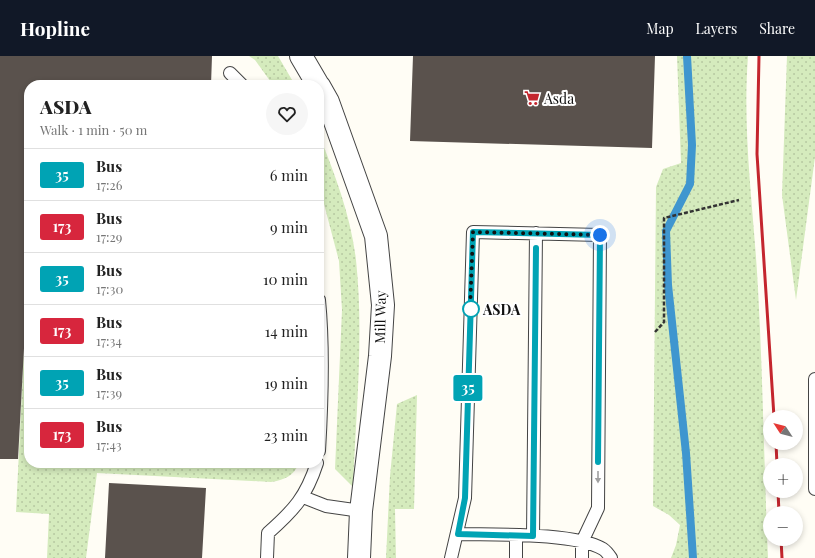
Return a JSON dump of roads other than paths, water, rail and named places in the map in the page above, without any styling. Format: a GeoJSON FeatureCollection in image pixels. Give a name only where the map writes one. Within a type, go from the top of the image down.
{"type":"FeatureCollection","features":[{"type":"Feature","properties":{"kind":"street","name":"Mill Way"},"geometry":{"type":"LineString","coordinates":[[301,56],[315,80]]}},
{"type":"Feature","properties":{"kind":"street","name":"Mill Way"},"geometry":{"type":"LineString","coordinates":[[324,95],[328,102],[376,236],[383,305],[380,356],[361,511],[359,558]]}},
{"type":"Feature","properties":{"kind":"lane"},"geometry":{"type":"LineString","coordinates":[[230,73],[237,80]]}},
{"type":"Feature","properties":{"kind":"lane"},"geometry":{"type":"LineString","coordinates":[[451,558],[458,534],[465,498],[473,232],[600,235],[598,508],[582,542],[582,558]]}},
{"type":"Feature","properties":{"kind":"lane"},"geometry":{"type":"LineString","coordinates":[[533,536],[536,233]]}},
{"type":"Feature","properties":{"kind":"lane"},"geometry":{"type":"LineString","coordinates":[[815,379],[815,489]]}},
{"type":"Feature","properties":{"kind":"lane"},"geometry":{"type":"LineString","coordinates":[[267,558],[268,533],[289,514],[303,497],[315,468]]}},
{"type":"Feature","properties":{"kind":"lane"},"geometry":{"type":"LineString","coordinates":[[303,497],[326,506],[361,511]]}},
{"type":"Feature","properties":{"kind":"lane"},"geometry":{"type":"LineString","coordinates":[[458,534],[533,536],[582,542],[604,549],[611,558]]}},
{"type":"Feature","properties":{"kind":"lane"},"geometry":{"type":"LineString","coordinates":[[516,535],[516,558]]}},
{"type":"Feature","properties":{"kind":"waterway"},"geometry":{"type":"LineString","coordinates":[[687,56],[692,145],[690,184],[666,231],[668,285],[686,453],[693,558]]}},
{"type":"Feature","properties":{"kind":"railway"},"geometry":{"type":"LineString","coordinates":[[759,56],[757,154],[774,410]]}},
{"type":"Feature","properties":{"kind":"railway"},"geometry":{"type":"LineString","coordinates":[[776,450],[777,458]]}},
{"type":"Feature","properties":{"kind":"railway"},"geometry":{"type":"LineString","coordinates":[[778,498],[779,506]]}},
{"type":"Feature","properties":{"kind":"railway"},"geometry":{"type":"LineString","coordinates":[[781,546],[782,558]]}},
{"type":"Feature","properties":{"kind":"place","name":"Asda"},"geometry":{"type":"Point","coordinates":[532,98]}},
{"type":"Feature","properties":{"kind":"place","name":"ASDA"},"geometry":{"type":"Point","coordinates":[471,309]}}]}
